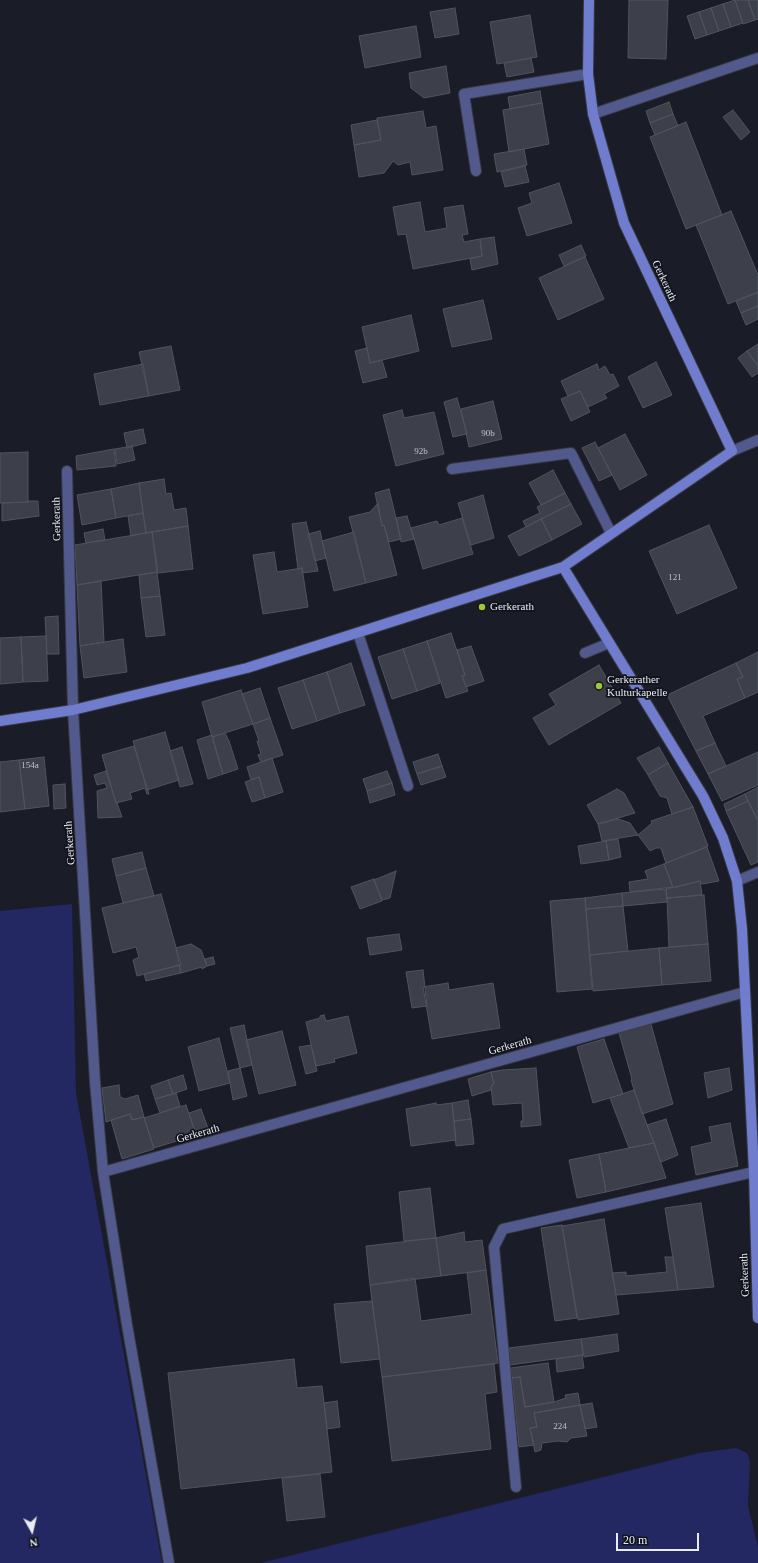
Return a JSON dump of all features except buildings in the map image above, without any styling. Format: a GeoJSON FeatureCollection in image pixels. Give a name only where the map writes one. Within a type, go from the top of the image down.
{"type":"FeatureCollection","features":[{"type":"Feature","properties":{"kind":"street","name":"Gerkerath"},"geometry":{"type":"LineString","coordinates":[[589,0],[588,74],[593,114],[624,223],[732,451]]}},
{"type":"Feature","properties":{"kind":"street"},"geometry":{"type":"LineString","coordinates":[[593,114],[758,58]]}},
{"type":"Feature","properties":{"kind":"street"},"geometry":{"type":"LineString","coordinates":[[476,171],[464,94],[588,74]]}},
{"type":"Feature","properties":{"kind":"street"},"geometry":{"type":"LineString","coordinates":[[0,721],[73,710],[247,668],[564,567],[611,533],[732,451],[758,440]]}},
{"type":"Feature","properties":{"kind":"street"},"geometry":{"type":"LineString","coordinates":[[452,468],[571,453],[611,533]]}},
{"type":"Feature","properties":{"kind":"street","name":"Gerkerath"},"geometry":{"type":"LineString","coordinates":[[67,471],[73,710],[94,1082],[103,1172],[746,992]]}},
{"type":"Feature","properties":{"kind":"street","name":"Gerkerath"},"geometry":{"type":"LineString","coordinates":[[564,567],[703,796],[723,838],[737,881],[746,992],[754,1172],[758,1318]]}},
{"type":"Feature","properties":{"kind":"street"},"geometry":{"type":"LineString","coordinates":[[358,632],[408,786]]}},
{"type":"Feature","properties":{"kind":"street"},"geometry":{"type":"LineString","coordinates":[[585,653],[609,643]]}},
{"type":"Feature","properties":{"kind":"street"},"geometry":{"type":"LineString","coordinates":[[737,881],[758,872]]}},
{"type":"Feature","properties":{"kind":"street"},"geometry":{"type":"LineString","coordinates":[[103,1172],[127,1324],[169,1563]]}},
{"type":"Feature","properties":{"kind":"street"},"geometry":{"type":"LineString","coordinates":[[516,1487],[494,1247],[503,1229],[754,1172]]}},
{"type":"Feature","properties":{"kind":"shaded area"},"geometry":{"type":"Polygon","coordinates":[[[72,904],[76,1093],[162,1563],[0,1563],[0,911],[72,904]]]}},
{"type":"Feature","properties":{"kind":"shaded area"},"geometry":{"type":"Polygon","coordinates":[[[736,1448],[747,1453],[750,1462],[748,1506],[758,1547],[758,1563],[261,1563],[699,1453],[736,1448]]]}},
{"type":"Feature","properties":{"kind":"place","name":"Gerkerath"},"geometry":{"type":"Point","coordinates":[482,607]}},
{"type":"Feature","properties":{"kind":"place","name":"Gerkerather Kulturkapelle"},"geometry":{"type":"Point","coordinates":[599,686]}}]}
